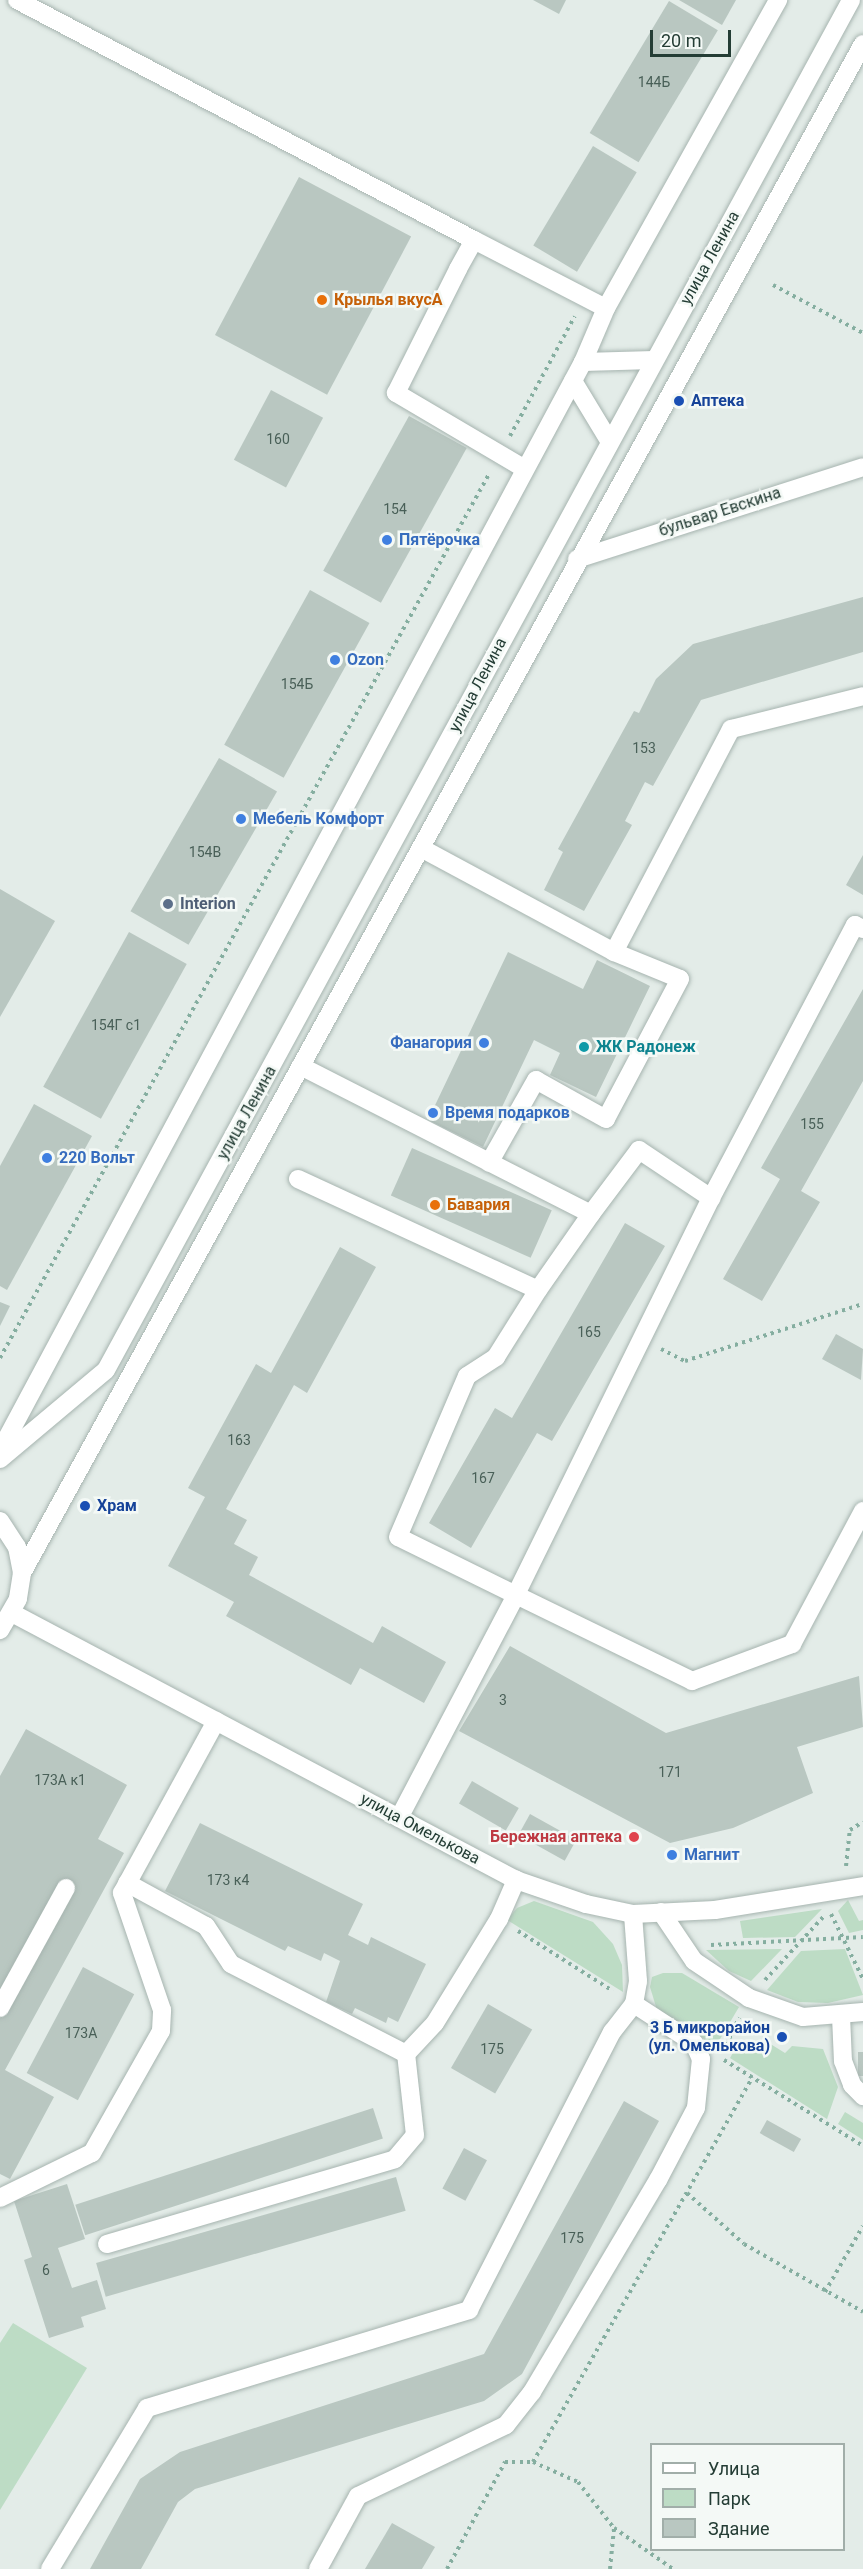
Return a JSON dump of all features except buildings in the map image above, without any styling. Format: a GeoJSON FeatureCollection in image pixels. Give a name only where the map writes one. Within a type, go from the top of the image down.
{"type":"FeatureCollection","features":[{"type":"Feature","properties":{"kind":"street"},"geometry":{"type":"LineString","coordinates":[[16,0],[474,240],[587,295],[606,308]]}},
{"type":"Feature","properties":{"kind":"street"},"geometry":{"type":"LineString","coordinates":[[0,1451],[573,381],[606,308],[778,0]]}},
{"type":"Feature","properties":{"kind":"street","name":"улица Ленина"},"geometry":{"type":"LineString","coordinates":[[0,1459],[106,1370],[851,0]]}},
{"type":"Feature","properties":{"kind":"street","name":"улица Ленина"},"geometry":{"type":"LineString","coordinates":[[22,1573],[863,44]]}},
{"type":"Feature","properties":{"kind":"street"},"geometry":{"type":"LineString","coordinates":[[474,240],[396,393],[525,469]]}},
{"type":"Feature","properties":{"kind":"street"},"geometry":{"type":"LineString","coordinates":[[583,362],[654,360]]}},
{"type":"Feature","properties":{"kind":"street"},"geometry":{"type":"LineString","coordinates":[[573,381],[610,442]]}},
{"type":"Feature","properties":{"kind":"street","name":"бульвар Евскина"},"geometry":{"type":"LineString","coordinates":[[578,559],[863,467]]}},
{"type":"Feature","properties":{"kind":"street"},"geometry":{"type":"LineString","coordinates":[[614,952],[730,729],[863,696]]}},
{"type":"Feature","properties":{"kind":"street"},"geometry":{"type":"LineString","coordinates":[[421,848],[614,952],[680,979],[606,1119],[536,1080],[489,1163]]}},
{"type":"Feature","properties":{"kind":"street"},"geometry":{"type":"LineString","coordinates":[[399,1818],[516,1595],[711,1198],[855,925],[863,929]]}},
{"type":"Feature","properties":{"kind":"street"},"geometry":{"type":"LineString","coordinates":[[301,1066],[591,1215]]}},
{"type":"Feature","properties":{"kind":"street"},"geometry":{"type":"LineString","coordinates":[[711,1198],[639,1150],[538,1290],[496,1357],[467,1376],[398,1538],[692,1682],[792,1644],[863,1511]]}},
{"type":"Feature","properties":{"kind":"street"},"geometry":{"type":"LineString","coordinates":[[298,1179],[538,1290]]}},
{"type":"Feature","properties":{"kind":"street"},"geometry":{"type":"LineString","coordinates":[[0,1521],[17,1547],[22,1573],[5,1625]]}},
{"type":"Feature","properties":{"kind":"street","name":"улица Омелькова"},"geometry":{"type":"LineString","coordinates":[[5,1625],[216,1721],[516,1880],[585,1904],[633,1914],[715,1910],[844,1891],[863,1886]]}},
{"type":"Feature","properties":{"kind":"street"},"geometry":{"type":"LineString","coordinates":[[0,2198],[92,2153],[160,2031],[162,2010],[122,1902],[121,1882],[216,1721]]}},
{"type":"Feature","properties":{"kind":"street"},"geometry":{"type":"LineString","coordinates":[[106,2244],[395,2159],[415,2135],[406,2054],[435,2023],[499,1919],[516,1880]]}},
{"type":"Feature","properties":{"kind":"street"},"geometry":{"type":"LineString","coordinates":[[121,1882],[206,1926],[231,1964],[406,2054]]}},
{"type":"Feature","properties":{"kind":"street"},"geometry":{"type":"LineString","coordinates":[[0,2008],[66,1888]]}},
{"type":"Feature","properties":{"kind":"street"},"geometry":{"type":"LineString","coordinates":[[661,1912],[694,1960],[749,1998],[803,2017],[841,2016],[863,2012]]}},
{"type":"Feature","properties":{"kind":"street"},"geometry":{"type":"LineString","coordinates":[[50,2569],[147,2408],[469,2310],[612,2032],[634,2004],[638,1953],[633,1914]]}},
{"type":"Feature","properties":{"kind":"street"},"geometry":{"type":"LineString","coordinates":[[318,2569],[358,2496],[506,2425],[532,2392],[696,2108],[703,2075],[694,2043],[634,2004]]}},
{"type":"Feature","properties":{"kind":"street"},"geometry":{"type":"LineString","coordinates":[[841,2016],[843,2061],[852,2085],[863,2096]]}},
{"type":"Feature","properties":{"kind":"path"},"geometry":{"type":"LineString","coordinates":[[773,285],[863,333]]}},
{"type":"Feature","properties":{"kind":"path"},"geometry":{"type":"LineString","coordinates":[[0,1358],[587,295]]}},
{"type":"Feature","properties":{"kind":"path"},"geometry":{"type":"LineString","coordinates":[[642,1339],[685,1361],[863,1304]]}},
{"type":"Feature","properties":{"kind":"path"},"geometry":{"type":"LineString","coordinates":[[720,2058],[749,1998],[801,1944],[844,1891],[850,1830],[863,1822]]}},
{"type":"Feature","properties":{"kind":"path"},"geometry":{"type":"LineString","coordinates":[[829,1910],[848,1941],[863,1979]]}},
{"type":"Feature","properties":{"kind":"path"},"geometry":{"type":"LineString","coordinates":[[499,1919],[634,2004]]}},
{"type":"Feature","properties":{"kind":"path"},"geometry":{"type":"LineString","coordinates":[[684,1945],[801,1944],[848,1941],[863,1937]]}},
{"type":"Feature","properties":{"kind":"path"},"geometry":{"type":"LineString","coordinates":[[694,2043],[863,2146]]}},
{"type":"Feature","properties":{"kind":"path"},"geometry":{"type":"LineString","coordinates":[[533,2462],[753,2077]]}},
{"type":"Feature","properties":{"kind":"path"},"geometry":{"type":"LineString","coordinates":[[687,2193],[744,2244],[863,2312]]}},
{"type":"Feature","properties":{"kind":"path"},"geometry":{"type":"LineString","coordinates":[[825,2292],[863,2226]]}},
{"type":"Feature","properties":{"kind":"path"},"geometry":{"type":"LineString","coordinates":[[447,2569],[505,2462],[533,2462],[578,2482],[614,2528],[673,2569]]}},
{"type":"Feature","properties":{"kind":"path"},"geometry":{"type":"LineString","coordinates":[[610,2569],[614,2528]]}},
{"type":"Feature","properties":{"kind":"green space"},"geometry":{"type":"Polygon","coordinates":[[[848,1900],[859,1921],[863,1920],[863,1930],[849,1933],[838,1911],[848,1900]]]}},
{"type":"Feature","properties":{"kind":"green space"},"geometry":{"type":"Polygon","coordinates":[[[534,1901],[593,1922],[613,1944],[622,1965],[623,1992],[507,1920],[517,1908],[534,1901]]]}},
{"type":"Feature","properties":{"kind":"green space"},"geometry":{"type":"Polygon","coordinates":[[[822,1909],[795,1937],[743,1938],[740,1921],[822,1909]]]}},
{"type":"Feature","properties":{"kind":"green space"},"geometry":{"type":"Polygon","coordinates":[[[782,1949],[751,1981],[729,1971],[706,1950],[782,1949]]]}},
{"type":"Feature","properties":{"kind":"green space"},"geometry":{"type":"Polygon","coordinates":[[[845,1949],[863,1995],[828,2003],[798,2002],[767,1990],[801,1951],[845,1949]]]}},
{"type":"Feature","properties":{"kind":"green space"},"geometry":{"type":"Polygon","coordinates":[[[663,1973],[682,1973],[739,2007],[716,2046],[657,2010],[650,1987],[652,1977],[663,1973]]]}},
{"type":"Feature","properties":{"kind":"green space"},"geometry":{"type":"Polygon","coordinates":[[[764,2040],[785,2053],[792,2046],[823,2049],[838,2087],[827,2119],[730,2058],[739,2042],[757,2051],[764,2040]]]}},
{"type":"Feature","properties":{"kind":"green space"},"geometry":{"type":"Polygon","coordinates":[[[845,2112],[863,2123],[863,2140],[838,2124],[845,2112]]]}},
{"type":"Feature","properties":{"kind":"green space"},"geometry":{"type":"Polygon","coordinates":[[[13,2323],[87,2368],[0,2510],[0,2343],[13,2323]]]}},
{"type":"Feature","properties":{"kind":"place","name":"Крылья вкусА"},"geometry":{"type":"Point","coordinates":[322,300]}},
{"type":"Feature","properties":{"kind":"place","name":"Аптека"},"geometry":{"type":"Point","coordinates":[679,401]}},
{"type":"Feature","properties":{"kind":"place","name":"Пятёрочка"},"geometry":{"type":"Point","coordinates":[387,540]}},
{"type":"Feature","properties":{"kind":"place","name":"Ozon"},"geometry":{"type":"Point","coordinates":[335,660]}},
{"type":"Feature","properties":{"kind":"place","name":"Мебель Комфорт"},"geometry":{"type":"Point","coordinates":[241,819]}},
{"type":"Feature","properties":{"kind":"place","name":"Interion"},"geometry":{"type":"Point","coordinates":[168,904]}},
{"type":"Feature","properties":{"kind":"place","name":"Фанагория"},"geometry":{"type":"Point","coordinates":[484,1043]}},
{"type":"Feature","properties":{"kind":"place","name":"ЖК Радонеж"},"geometry":{"type":"Point","coordinates":[584,1047]}},
{"type":"Feature","properties":{"kind":"place","name":"Время подарков"},"geometry":{"type":"Point","coordinates":[433,1113]}},
{"type":"Feature","properties":{"kind":"place","name":"220 Вольт"},"geometry":{"type":"Point","coordinates":[47,1158]}},
{"type":"Feature","properties":{"kind":"place","name":"Бавария"},"geometry":{"type":"Point","coordinates":[435,1205]}},
{"type":"Feature","properties":{"kind":"place","name":"Храм"},"geometry":{"type":"Point","coordinates":[85,1506]}},
{"type":"Feature","properties":{"kind":"place","name":"Бережная аптека"},"geometry":{"type":"Point","coordinates":[634,1837]}},
{"type":"Feature","properties":{"kind":"place","name":"Магнит"},"geometry":{"type":"Point","coordinates":[672,1855]}},
{"type":"Feature","properties":{"kind":"place","name":"3 Б микрорайон (ул. Омелькова)"},"geometry":{"type":"Point","coordinates":[782,2037]}}]}
